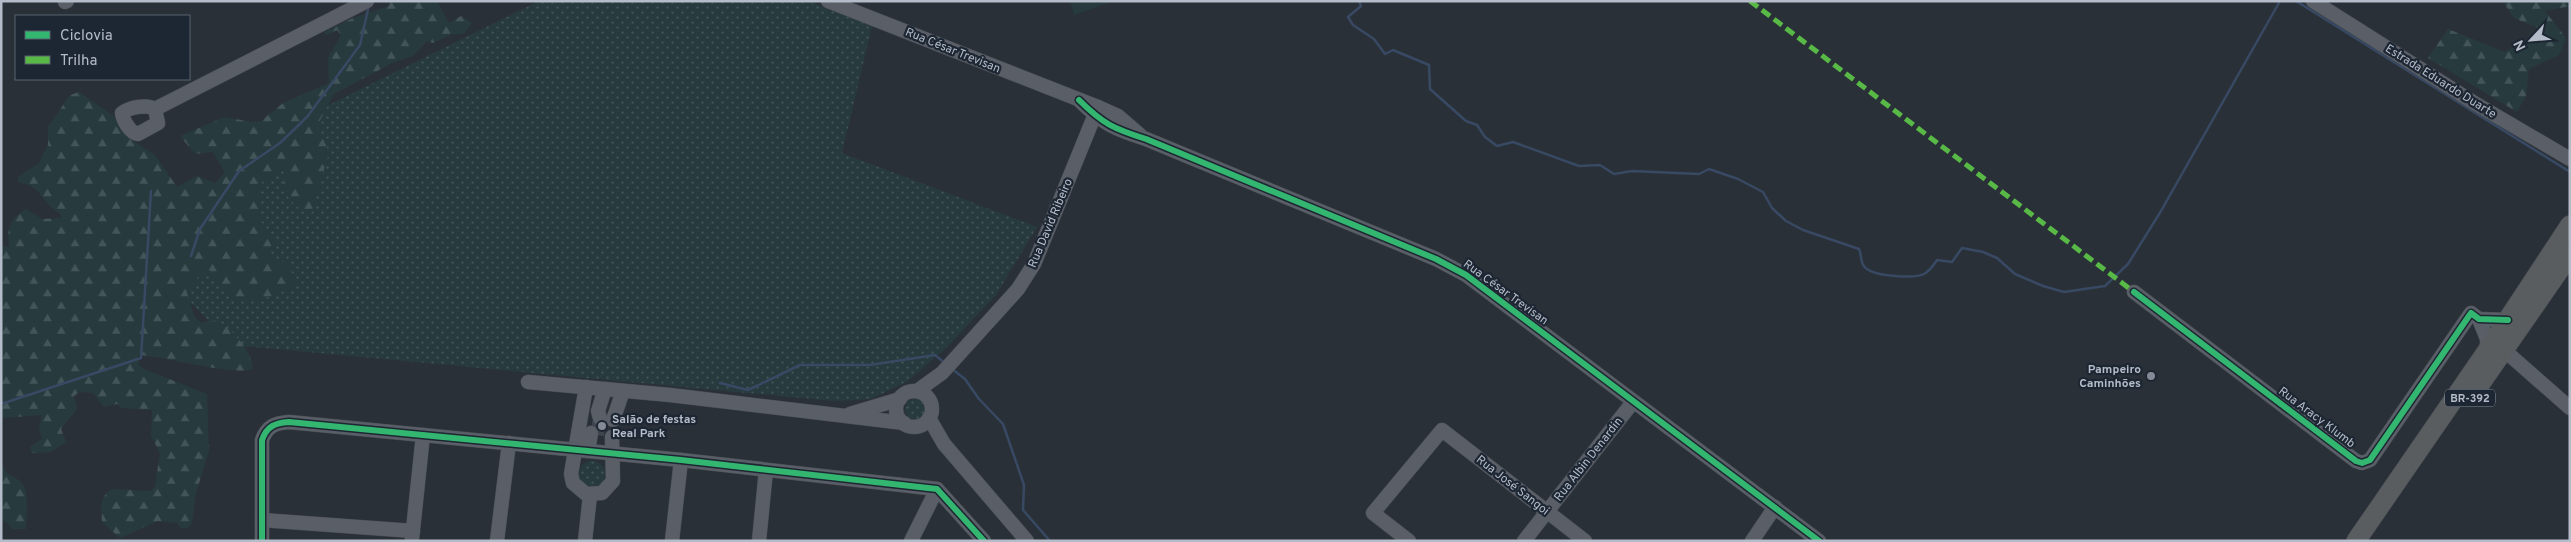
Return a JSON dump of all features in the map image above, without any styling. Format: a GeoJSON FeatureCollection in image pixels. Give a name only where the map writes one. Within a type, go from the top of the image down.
{"type":"FeatureCollection","features":[{"type":"Feature","properties":{"kind":"highway","name":"BR-392"},"geometry":{"type":"LineString","coordinates":[[2370,541],[2496,351],[2508,320],[2570,225]]}},
{"type":"Feature","properties":{"kind":"highway","name":"BR-392"},"geometry":{"type":"LineString","coordinates":[[2356,541],[2496,351],[2570,255]]}},
{"type":"Feature","properties":{"kind":"street"},"geometry":{"type":"LineString","coordinates":[[155,109],[367,1]]}},
{"type":"Feature","properties":{"kind":"street","name":"Rua César Trevisan"},"geometry":{"type":"LineString","coordinates":[[828,1],[1079,100],[1096,111],[1116,130],[1146,139],[1446,263],[1466,275],[1819,541]]}},
{"type":"Feature","properties":{"kind":"street","name":"Estrada Eduardo Duarte"},"geometry":{"type":"LineString","coordinates":[[2313,1],[2468,99],[2570,159]]}},
{"type":"Feature","properties":{"kind":"street","name":"Rua David Ribeiro"},"geometry":{"type":"LineString","coordinates":[[847,415],[900,399],[904,394],[917,391],[942,373],[1018,289],[1034,264],[1096,111]]}},
{"type":"Feature","properties":{"kind":"street","name":"Rua Aracy Klumb"},"geometry":{"type":"LineString","coordinates":[[2134,292],[2356,461],[2362,463],[2370,460],[2475,316]]}},
{"type":"Feature","properties":{"kind":"street"},"geometry":{"type":"LineString","coordinates":[[2475,316],[2508,320]]}},
{"type":"Feature","properties":{"kind":"street"},"geometry":{"type":"LineString","coordinates":[[2475,316],[2487,339],[2496,351],[2570,408]]}},
{"type":"Feature","properties":{"kind":"street","name":"Rua David Ribeiro"},"geometry":{"type":"LineString","coordinates":[[921,418],[942,373]]}},
{"type":"Feature","properties":{"kind":"street"},"geometry":{"type":"LineString","coordinates":[[528,382],[847,415],[921,418]]}},
{"type":"Feature","properties":{"kind":"street"},"geometry":{"type":"LineString","coordinates":[[585,450],[586,387]]}},
{"type":"Feature","properties":{"kind":"street"},"geometry":{"type":"LineString","coordinates":[[605,389],[601,416],[623,391]]}},
{"type":"Feature","properties":{"kind":"street"},"geometry":{"type":"LineString","coordinates":[[917,391],[928,398],[921,418]]}},
{"type":"Feature","properties":{"kind":"street"},"geometry":{"type":"LineString","coordinates":[[900,399],[896,411],[921,418],[1028,541]]}},
{"type":"Feature","properties":{"kind":"street","name":"Rua Albin Denardin"},"geometry":{"type":"LineString","coordinates":[[1524,541],[1633,402]]}},
{"type":"Feature","properties":{"kind":"street"},"geometry":{"type":"LineString","coordinates":[[262,541],[262,440],[265,432],[271,426],[289,422],[585,450],[937,489],[984,541]]}},
{"type":"Feature","properties":{"kind":"street","name":"Rua José Sangoi"},"geometry":{"type":"LineString","coordinates":[[1409,541],[1372,513],[1442,430],[1585,541]]}},
{"type":"Feature","properties":{"kind":"street"},"geometry":{"type":"LineString","coordinates":[[594,434],[571,474],[573,483],[579,490],[590,495],[602,493],[613,481],[614,454],[612,437]]}},
{"type":"Feature","properties":{"kind":"street"},"geometry":{"type":"LineString","coordinates":[[262,520],[412,536],[424,435]]}},
{"type":"Feature","properties":{"kind":"street"},"geometry":{"type":"LineString","coordinates":[[497,541],[509,443]]}},
{"type":"Feature","properties":{"kind":"street"},"geometry":{"type":"LineString","coordinates":[[672,541],[681,460]]}},
{"type":"Feature","properties":{"kind":"street"},"geometry":{"type":"LineString","coordinates":[[759,541],[766,470]]}},
{"type":"Feature","properties":{"kind":"street"},"geometry":{"type":"LineString","coordinates":[[911,541],[937,489]]}},
{"type":"Feature","properties":{"kind":"street"},"geometry":{"type":"LineString","coordinates":[[585,541],[590,495]]}},
{"type":"Feature","properties":{"kind":"street"},"geometry":{"type":"LineString","coordinates":[[1752,541],[1776,507]]}},
{"type":"Feature","properties":{"kind":"green space"},"geometry":{"type":"Polygon","coordinates":[[[390,1],[437,1],[449,23],[461,16],[472,23],[464,34],[452,34],[433,43],[427,41],[413,56],[394,62],[334,94],[318,124],[329,153],[310,217],[296,206],[288,196],[284,185],[284,167],[276,176],[263,181],[260,187],[261,221],[274,243],[265,252],[269,258],[287,263],[295,286],[269,297],[246,300],[227,293],[218,284],[210,270],[200,276],[187,293],[195,317],[201,323],[217,321],[235,334],[250,356],[252,369],[229,370],[138,355],[139,365],[144,369],[207,394],[209,451],[196,493],[192,523],[188,528],[181,528],[177,523],[158,521],[120,538],[102,522],[103,499],[112,489],[151,491],[155,486],[160,453],[151,436],[152,410],[122,408],[117,404],[104,407],[93,393],[79,392],[74,396],[77,409],[61,429],[66,442],[51,452],[32,453],[30,447],[42,439],[39,427],[42,415],[2,418],[1,421],[1,245],[9,247],[8,234],[10,225],[26,209],[42,219],[61,218],[61,214],[49,205],[38,191],[27,184],[18,182],[18,177],[39,163],[48,145],[48,127],[70,95],[79,92],[118,119],[132,140],[155,155],[177,187],[197,176],[215,183],[225,173],[213,152],[195,154],[180,136],[224,117],[252,122],[261,121],[283,103],[329,83],[328,58],[341,35],[337,30],[326,35],[324,32],[353,18],[389,6],[390,1]]]}},
{"type":"Feature","properties":{"kind":"green space"},"geometry":{"type":"Polygon","coordinates":[[[539,1],[808,1],[872,26],[842,153],[1037,227],[996,295],[947,347],[908,381],[871,399],[835,401],[232,345],[159,270],[280,129],[539,1]]]}},
{"type":"Feature","properties":{"kind":"green space"},"geometry":{"type":"Polygon","coordinates":[[[1070,1],[1111,1],[1111,2],[1074,15],[1070,1]]]}},
{"type":"Feature","properties":{"kind":"green space"},"geometry":{"type":"Polygon","coordinates":[[[2511,1],[2570,1],[2570,6],[2545,11],[2566,38],[2559,55],[2529,69],[2526,96],[2517,112],[2428,58],[2448,29],[2505,52],[2527,40],[2538,28],[2514,18],[2504,3],[2511,1]]]}},
{"type":"Feature","properties":{"kind":"green space"},"geometry":{"type":"Polygon","coordinates":[[[916,398],[924,401],[927,409],[924,417],[916,420],[908,417],[905,409],[908,401],[916,398]]]}},
{"type":"Feature","properties":{"kind":"green space"},"geometry":{"type":"Polygon","coordinates":[[[592,461],[601,465],[605,474],[601,483],[592,487],[583,483],[579,474],[583,465],[592,461]]]}},
{"type":"Feature","properties":{"kind":"green space"},"geometry":{"type":"Polygon","coordinates":[[[1,463],[6,472],[18,479],[25,488],[27,499],[26,529],[13,529],[4,520],[1,523],[1,463]]]}},
{"type":"Feature","properties":{"kind":"waterway"},"geometry":{"type":"LineString","coordinates":[[1359,1],[1361,6],[1348,17],[1353,25],[1374,39],[1385,54],[1393,50],[1429,65],[1430,89],[1466,121],[1477,125],[1485,137],[1497,146],[1513,142],[1579,166],[1600,165],[1614,174],[1632,171],[1699,174],[1709,169],[1738,179],[1763,192],[1772,208],[1786,221],[1803,230],[1859,249],[1863,265],[1872,271],[1895,276],[1919,276],[1928,271],[1937,260],[1952,262],[1962,248],[1983,252],[1997,258],[2015,274],[2043,286],[2064,292],[2105,286],[2128,264],[2161,211],[2280,1]]}},
{"type":"Feature","properties":{"kind":"waterway"},"geometry":{"type":"LineString","coordinates":[[2296,1],[2570,172]]}},
{"type":"Feature","properties":{"kind":"waterway"},"geometry":{"type":"LineString","coordinates":[[191,256],[200,229],[239,171],[280,143],[307,117],[360,45],[369,5]]}},
{"type":"Feature","properties":{"kind":"waterway"},"geometry":{"type":"LineString","coordinates":[[1,404],[141,358],[151,191]]}},
{"type":"Feature","properties":{"kind":"waterway"},"geometry":{"type":"LineString","coordinates":[[720,383],[748,390],[800,365],[870,365],[935,355],[946,364]]}},
{"type":"Feature","properties":{"kind":"waterway"},"geometry":{"type":"LineString","coordinates":[[952,369],[965,379],[979,399],[1003,424],[1024,485],[1023,510],[1050,541]]}},
{"type":"Feature","properties":{"kind":"tunnel"},"geometry":{"type":"LineString","coordinates":[[597,435],[600,418]]}},
{"type":"Feature","properties":{"kind":"marked path"},"geometry":{"type":"LineString","coordinates":[[1750,1],[2134,292]]}},
{"type":"Feature","properties":{"kind":"cycle path"},"geometry":{"type":"LineString","coordinates":[[1079,100],[1095,115],[1117,129],[1146,139],[1436,259],[1466,275],[1819,541]]}},
{"type":"Feature","properties":{"kind":"cycle path"},"geometry":{"type":"LineString","coordinates":[[2134,292],[2356,461],[2362,463],[2370,460],[2471,313],[2479,319],[2508,320]]}},
{"type":"Feature","properties":{"kind":"cycle path"},"geometry":{"type":"LineString","coordinates":[[262,541],[262,440],[269,428],[280,423],[289,422],[681,460],[937,489],[984,541]]}},
{"type":"Feature","properties":{"kind":"place","name":"Pampeiro Caminhões"},"geometry":{"type":"Point","coordinates":[2151,376]}},
{"type":"Feature","properties":{"kind":"place","name":"Salão de festas Real Park"},"geometry":{"type":"Point","coordinates":[602,426]}}]}
